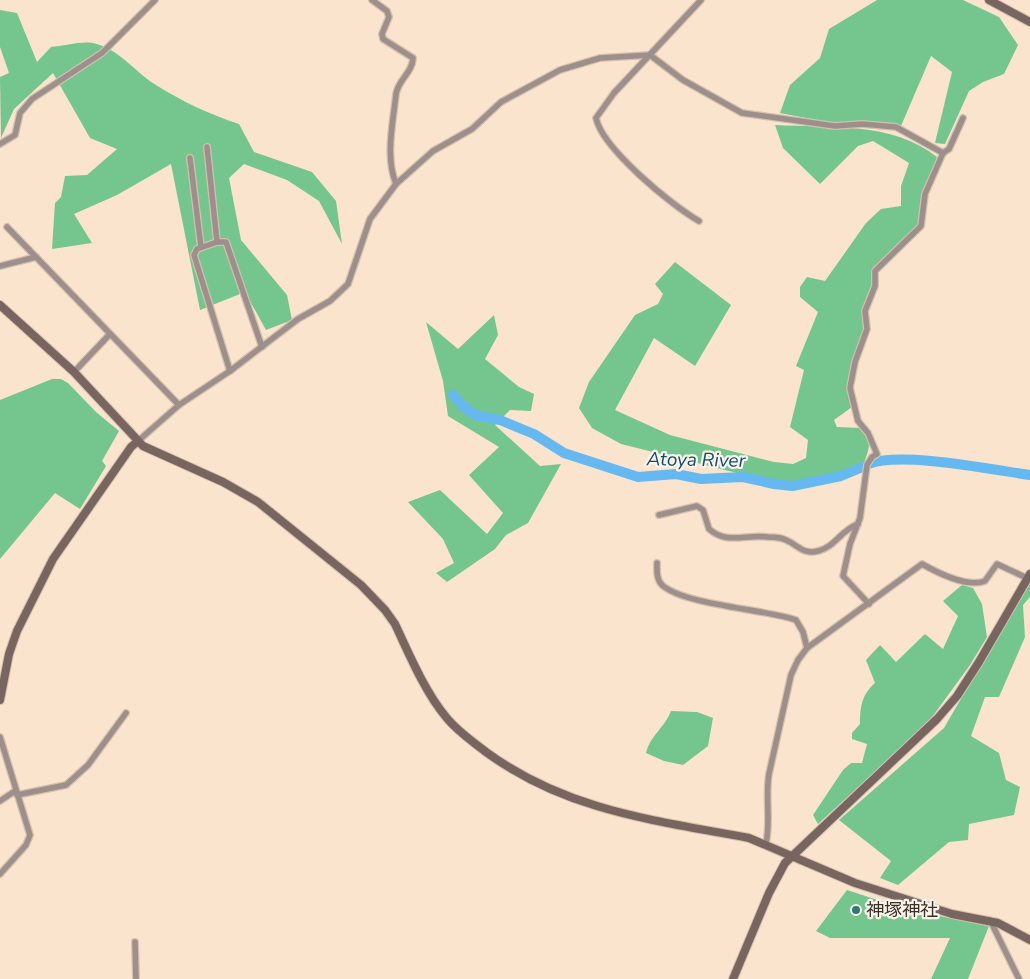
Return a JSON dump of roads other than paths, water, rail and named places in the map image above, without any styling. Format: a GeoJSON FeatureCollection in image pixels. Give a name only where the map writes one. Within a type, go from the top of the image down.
{"type":"FeatureCollection","features":[{"type":"Feature","properties":{"kind":"street"},"geometry":{"type":"LineString","coordinates":[[0,144],[15,135],[20,113],[32,99],[102,53],[155,0]]}},
{"type":"Feature","properties":{"kind":"street"},"geometry":{"type":"LineString","coordinates":[[372,0],[387,11],[389,17],[382,34],[383,40],[412,58],[412,66],[397,86],[390,155],[391,171],[396,184]]}},
{"type":"Feature","properties":{"kind":"street"},"geometry":{"type":"LineString","coordinates":[[699,221],[688,215],[632,168],[610,146],[594,119],[614,93],[701,0]]}},
{"type":"Feature","properties":{"kind":"street"},"geometry":{"type":"LineString","coordinates":[[989,0],[1030,22]]}},
{"type":"Feature","properties":{"kind":"street"},"geometry":{"type":"LineString","coordinates":[[0,700],[9,654],[17,630],[53,559],[131,447],[179,405],[230,372],[298,318],[330,301],[348,284],[370,219],[396,184],[433,151],[472,129],[501,102],[533,83],[560,70],[600,58],[650,56],[683,80],[742,112],[835,126],[862,124],[896,127],[943,153]]}},
{"type":"Feature","properties":{"kind":"street"},"geometry":{"type":"LineString","coordinates":[[869,604],[843,576],[850,544],[858,524],[867,465],[872,457],[877,454],[868,433],[858,421],[850,388],[857,356],[868,329],[865,311],[875,286],[875,270],[920,226],[925,194],[943,153],[949,148],[963,118]]}},
{"type":"Feature","properties":{"kind":"street"},"geometry":{"type":"LineString","coordinates":[[208,147],[217,242]]}},
{"type":"Feature","properties":{"kind":"street"},"geometry":{"type":"LineString","coordinates":[[190,158],[200,247]]}},
{"type":"Feature","properties":{"kind":"street"},"geometry":{"type":"LineString","coordinates":[[7,227],[179,405]]}},
{"type":"Feature","properties":{"kind":"street"},"geometry":{"type":"LineString","coordinates":[[230,372],[194,255],[195,251],[200,247],[217,242],[226,242],[262,347]]}},
{"type":"Feature","properties":{"kind":"street"},"geometry":{"type":"LineString","coordinates":[[0,266],[36,257]]}},
{"type":"Feature","properties":{"kind":"street"},"geometry":{"type":"LineString","coordinates":[[0,305],[74,372],[143,446],[223,482],[253,499],[361,585],[394,624],[445,717],[466,737],[500,762],[542,786],[610,811],[766,843],[854,883],[952,914],[1004,925],[1030,940]]}},
{"type":"Feature","properties":{"kind":"street"},"geometry":{"type":"LineString","coordinates":[[74,372],[110,334]]}},
{"type":"Feature","properties":{"kind":"street"},"geometry":{"type":"LineString","coordinates":[[659,515],[697,506],[703,510],[709,529],[726,539],[753,536],[769,537],[786,540],[798,549],[808,552],[827,548],[846,529],[858,524]]}},
{"type":"Feature","properties":{"kind":"street"},"geometry":{"type":"LineString","coordinates":[[657,563],[660,583],[673,591],[734,607],[796,620],[803,632],[807,648]]}},
{"type":"Feature","properties":{"kind":"street"},"geometry":{"type":"LineString","coordinates":[[733,979],[778,874],[792,855],[937,719],[957,696],[979,662],[1028,576],[997,564],[985,580],[974,582],[944,575],[922,564],[807,648],[798,660],[792,675],[766,788],[768,834],[766,843]]}},
{"type":"Feature","properties":{"kind":"street"},"geometry":{"type":"LineString","coordinates":[[0,801],[16,793],[66,785],[88,766],[126,713]]}},
{"type":"Feature","properties":{"kind":"street"},"geometry":{"type":"LineString","coordinates":[[0,737],[16,793],[27,823],[30,840],[0,874]]}},
{"type":"Feature","properties":{"kind":"street"},"geometry":{"type":"LineString","coordinates":[[991,922],[1019,979]]}},
{"type":"Feature","properties":{"kind":"street"},"geometry":{"type":"LineString","coordinates":[[135,942],[136,979]]}},
{"type":"Feature","properties":{"kind":"waterway","name":"Atoya River"},"geometry":{"type":"LineString","coordinates":[[453,395],[475,415],[500,420],[534,434],[564,453],[638,477],[676,474],[701,479],[743,477],[792,486],[841,476],[865,466]]}},
{"type":"Feature","properties":{"kind":"waterway","name":"Atoya River"},"geometry":{"type":"LineString","coordinates":[[869,464],[883,461],[924,460],[1030,475]]}},
{"type":"Feature","properties":{"kind":"place","name":"神塚神社"},"geometry":{"type":"Point","coordinates":[856,910]}}]}
